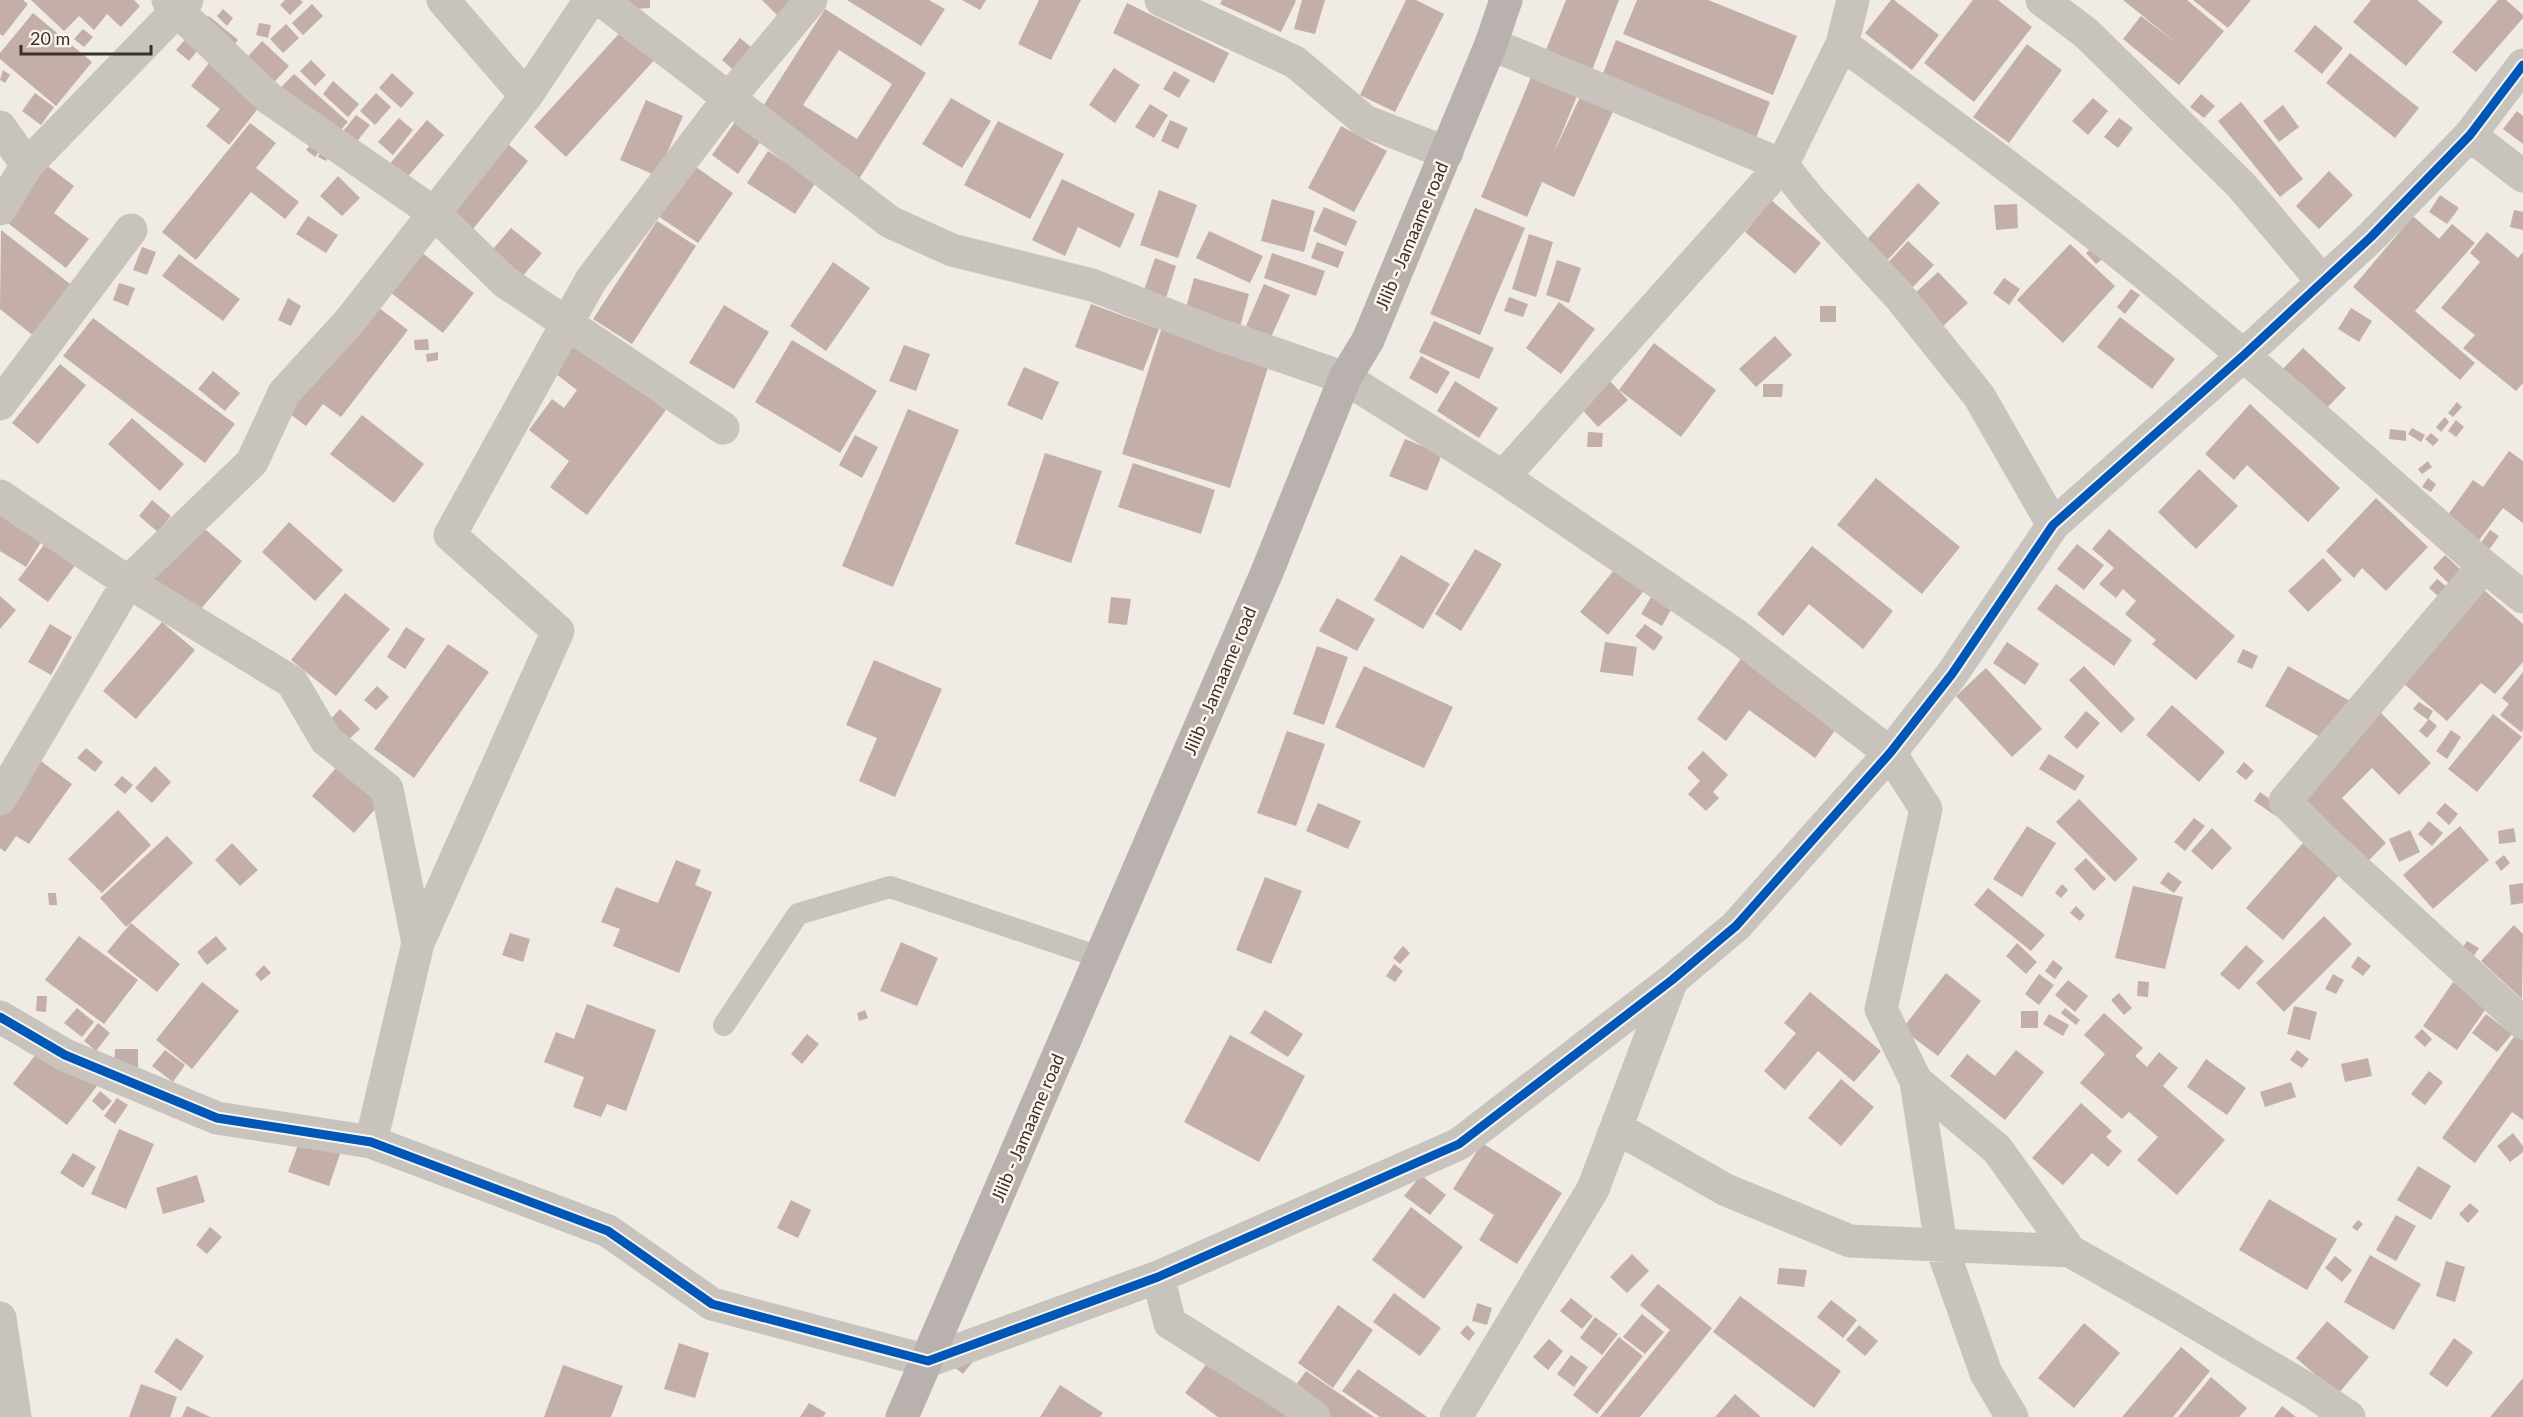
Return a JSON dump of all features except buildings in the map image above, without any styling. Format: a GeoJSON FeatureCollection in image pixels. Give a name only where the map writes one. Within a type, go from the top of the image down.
{"type":"FeatureCollection","features":[{"type":"Feature","properties":{"kind":"main road","name":"Jilib - Jamaame road"},"geometry":{"type":"LineString","coordinates":[[902,1417],[1267,572],[1345,378],[1368,339],[1447,153],[1491,44],[1506,0]]}},
{"type":"Feature","properties":{"kind":"street"},"geometry":{"type":"LineString","coordinates":[[442,0],[526,96]]}},
{"type":"Feature","properties":{"kind":"street"},"geometry":{"type":"LineString","coordinates":[[0,799],[128,582],[252,462],[284,393],[349,322],[526,96],[590,0]]}},
{"type":"Feature","properties":{"kind":"street"},"geometry":{"type":"LineString","coordinates":[[601,0],[890,222],[952,249],[1092,285],[1209,331],[1345,378],[1503,477],[1736,636],[1890,753],[1926,809],[1881,1009],[1916,1081],[1941,1245],[1986,1373],[2012,1417]]}},
{"type":"Feature","properties":{"kind":"street"},"geometry":{"type":"LineString","coordinates":[[371,1142],[418,943],[558,631],[450,535],[591,280],[730,97],[811,0]]}},
{"type":"Feature","properties":{"kind":"street"},"geometry":{"type":"LineString","coordinates":[[1161,0],[1295,62],[1365,121],[1447,153]]}},
{"type":"Feature","properties":{"kind":"street"},"geometry":{"type":"LineString","coordinates":[[1503,477],[1782,165],[1842,44],[1853,0]]}},
{"type":"Feature","properties":{"kind":"street"},"geometry":{"type":"LineString","coordinates":[[2042,0],[2086,33],[2241,186],[2323,282]]}},
{"type":"Feature","properties":{"kind":"street"},"geometry":{"type":"LineString","coordinates":[[0,208],[27,165],[177,5],[186,19],[270,99],[434,213],[505,282],[723,428]]}},
{"type":"Feature","properties":{"kind":"street"},"geometry":{"type":"LineString","coordinates":[[1491,44],[1782,165],[1811,201],[1899,297],[1978,396],[2053,525]]}},
{"type":"Feature","properties":{"kind":"street"},"geometry":{"type":"LineString","coordinates":[[1842,44],[1983,147],[2118,252],[2244,355],[2484,566],[2523,597]]}},
{"type":"Feature","properties":{"kind":"street"},"geometry":{"type":"LineString","coordinates":[[0,1017],[64,1055],[217,1118],[371,1142],[608,1231],[712,1304],[928,1361],[1158,1277],[1459,1144],[1672,980],[1736,926],[1890,753],[1952,674],[2053,525],[2244,355],[2371,237],[2470,135],[2523,65]]}},
{"type":"Feature","properties":{"kind":"street"},"geometry":{"type":"LineString","coordinates":[[0,127],[27,165]]}},
{"type":"Feature","properties":{"kind":"street"},"geometry":{"type":"LineString","coordinates":[[2470,135],[2523,176]]}},
{"type":"Feature","properties":{"kind":"street"},"geometry":{"type":"LineString","coordinates":[[0,404],[131,230]]}},
{"type":"Feature","properties":{"kind":"street"},"geometry":{"type":"LineString","coordinates":[[0,496],[128,582],[292,682],[326,740],[387,789],[418,943]]}},
{"type":"Feature","properties":{"kind":"street"},"geometry":{"type":"LineString","coordinates":[[2484,566],[2285,801],[2319,836],[2523,1023]]}},
{"type":"Feature","properties":{"kind":"street"},"geometry":{"type":"LineString","coordinates":[[1456,1417],[1593,1189],[1672,980]]}},
{"type":"Feature","properties":{"kind":"street"},"geometry":{"type":"LineString","coordinates":[[1916,1081],[1996,1149],[2070,1251],[2182,1314],[2309,1390],[2349,1417]]}},
{"type":"Feature","properties":{"kind":"street"},"geometry":{"type":"LineString","coordinates":[[1617,1128],[1726,1190],[1850,1241],[2070,1251]]}},
{"type":"Feature","properties":{"kind":"street"},"geometry":{"type":"LineString","coordinates":[[1158,1277],[1170,1323],[1286,1396],[1314,1417]]}},
{"type":"Feature","properties":{"kind":"street"},"geometry":{"type":"LineString","coordinates":[[0,1318],[15,1417]]}},
{"type":"Feature","properties":{"kind":"lane"},"geometry":{"type":"LineString","coordinates":[[724,1025],[798,914],[890,887],[1102,958]]}},
{"type":"Feature","properties":{"kind":"cycle path"},"geometry":{"type":"LineString","coordinates":[[0,1017],[65,1055],[217,1118],[371,1142],[608,1231],[712,1304],[928,1361],[1158,1277],[1459,1144],[1672,980],[1736,926],[1890,753],[1952,674],[2053,525],[2244,355],[2371,237],[2470,135],[2523,65]]}}]}
